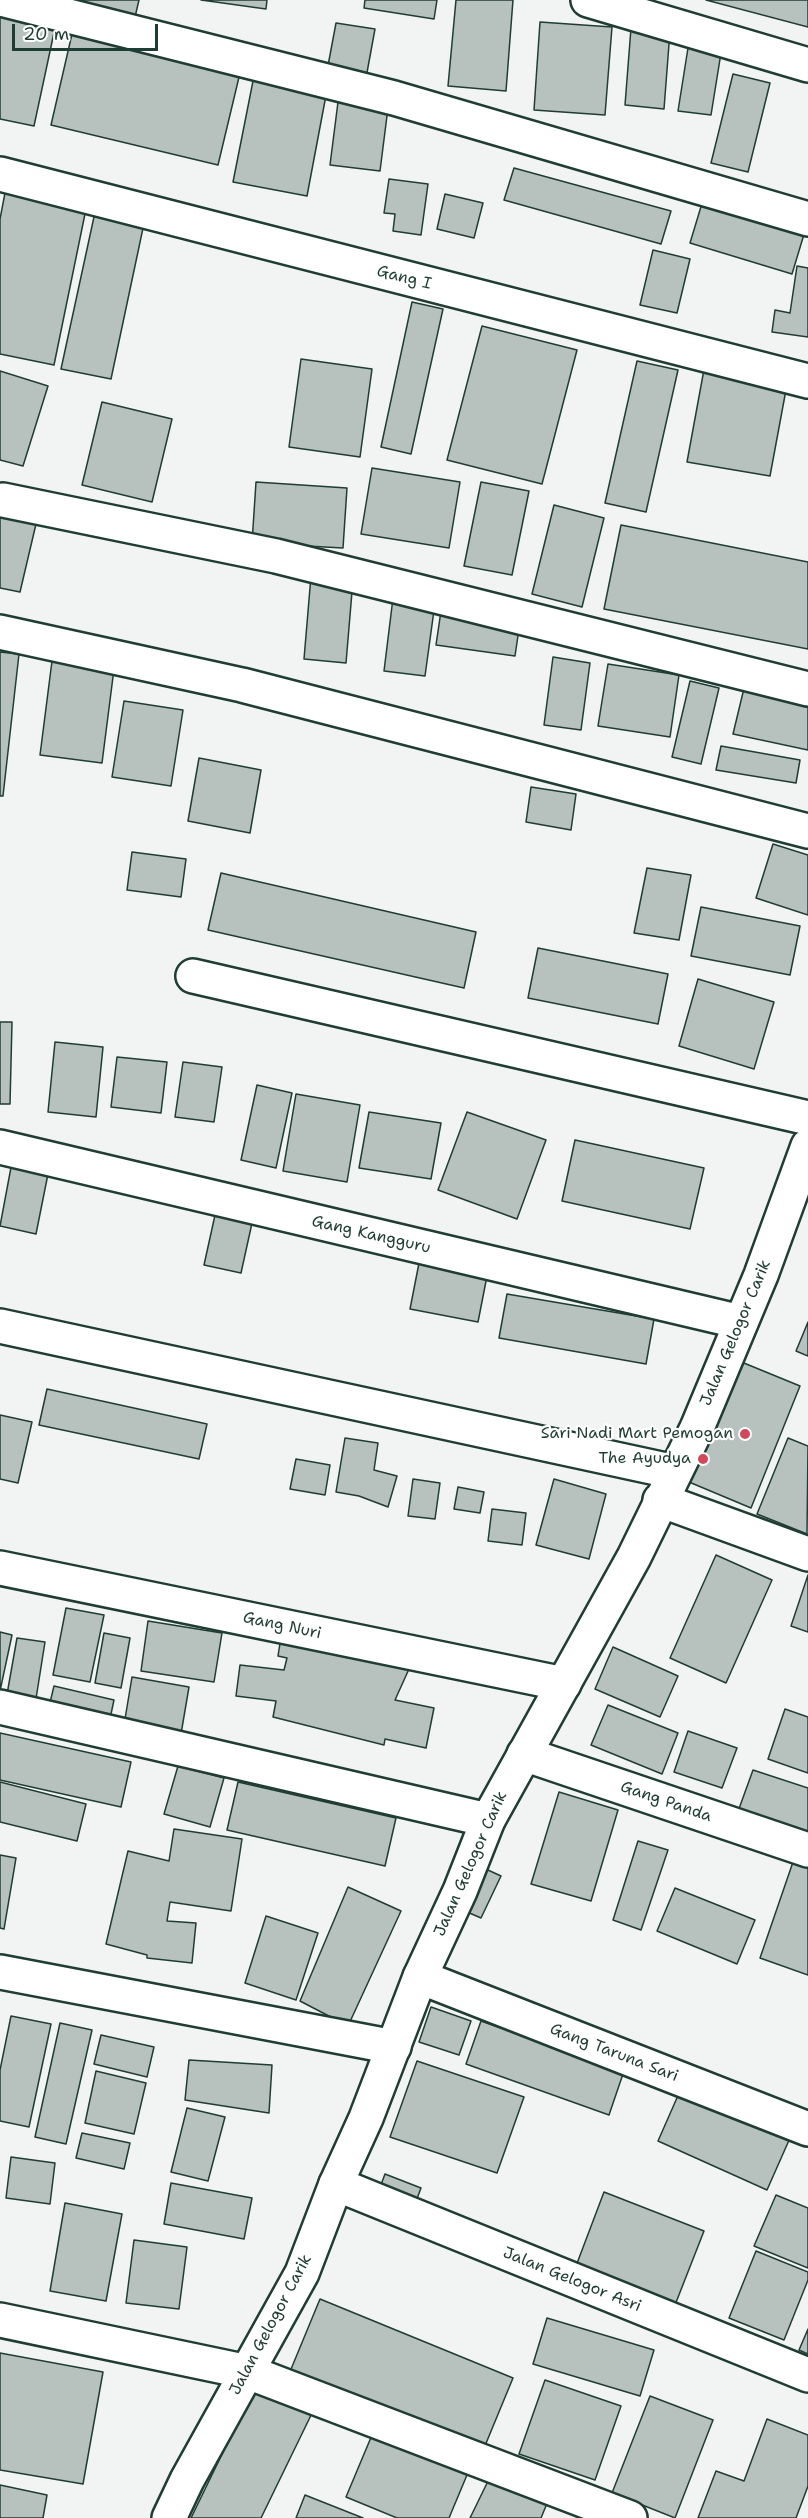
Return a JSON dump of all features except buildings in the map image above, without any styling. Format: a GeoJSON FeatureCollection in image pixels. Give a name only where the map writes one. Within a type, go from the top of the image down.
{"type":"FeatureCollection","features":[{"type":"Feature","properties":{"kind":"street"},"geometry":{"type":"LineString","coordinates":[[5,0],[394,98],[808,219]]}},
{"type":"Feature","properties":{"kind":"street"},"geometry":{"type":"LineString","coordinates":[[588,0],[808,65]]}},
{"type":"Feature","properties":{"kind":"street","name":"Gang I"},"geometry":{"type":"LineString","coordinates":[[0,174],[808,381]]}},
{"type":"Feature","properties":{"kind":"street"},"geometry":{"type":"LineString","coordinates":[[3,500],[276,556],[808,688]]}},
{"type":"Feature","properties":{"kind":"street"},"geometry":{"type":"LineString","coordinates":[[0,633],[242,685],[808,831]]}},
{"type":"Feature","properties":{"kind":"street"},"geometry":{"type":"LineString","coordinates":[[193,975],[808,1118]]}},
{"type":"Feature","properties":{"kind":"street","name":"Jalan Gelogor Carik"},"geometry":{"type":"LineString","coordinates":[[169,2518],[187,2480],[302,2273],[336,2184],[366,2118],[420,1977],[460,1891],[488,1820],[634,1557],[675,1472],[801,1192],[808,1146]]}},
{"type":"Feature","properties":{"kind":"street","name":"Gang Kangguru"},"geometry":{"type":"LineString","coordinates":[[0,1147],[741,1322]]}},
{"type":"Feature","properties":{"kind":"street"},"geometry":{"type":"LineString","coordinates":[[0,1326],[675,1472]]}},
{"type":"Feature","properties":{"kind":"street"},"geometry":{"type":"LineString","coordinates":[[660,1500],[808,1554]]}},
{"type":"Feature","properties":{"kind":"street","name":"Gang Nuri"},"geometry":{"type":"LineString","coordinates":[[0,1568],[564,1684]]}},
{"type":"Feature","properties":{"kind":"street"},"geometry":{"type":"LineString","coordinates":[[0,1707],[488,1820]]}},
{"type":"Feature","properties":{"kind":"street","name":"Gang Panda"},"geometry":{"type":"LineString","coordinates":[[524,1754],[808,1850]]}},
{"type":"Feature","properties":{"kind":"street"},"geometry":{"type":"LineString","coordinates":[[0,1972],[394,2046]]}},
{"type":"Feature","properties":{"kind":"street","name":"Gang Taruna Sari"},"geometry":{"type":"LineString","coordinates":[[420,1977],[808,2129]]}},
{"type":"Feature","properties":{"kind":"street","name":"Jalan Gelogor Asri"},"geometry":{"type":"LineString","coordinates":[[336,2184],[808,2375]]}},
{"type":"Feature","properties":{"kind":"street"},"geometry":{"type":"LineString","coordinates":[[0,2320],[248,2372],[630,2518]]}},
{"type":"Feature","properties":{"kind":"place","name":"Sari Nadi Mart Pemogan"},"geometry":{"type":"Point","coordinates":[745,1434]}},
{"type":"Feature","properties":{"kind":"place","name":"The Ayudya"},"geometry":{"type":"Point","coordinates":[703,1459]}}]}
